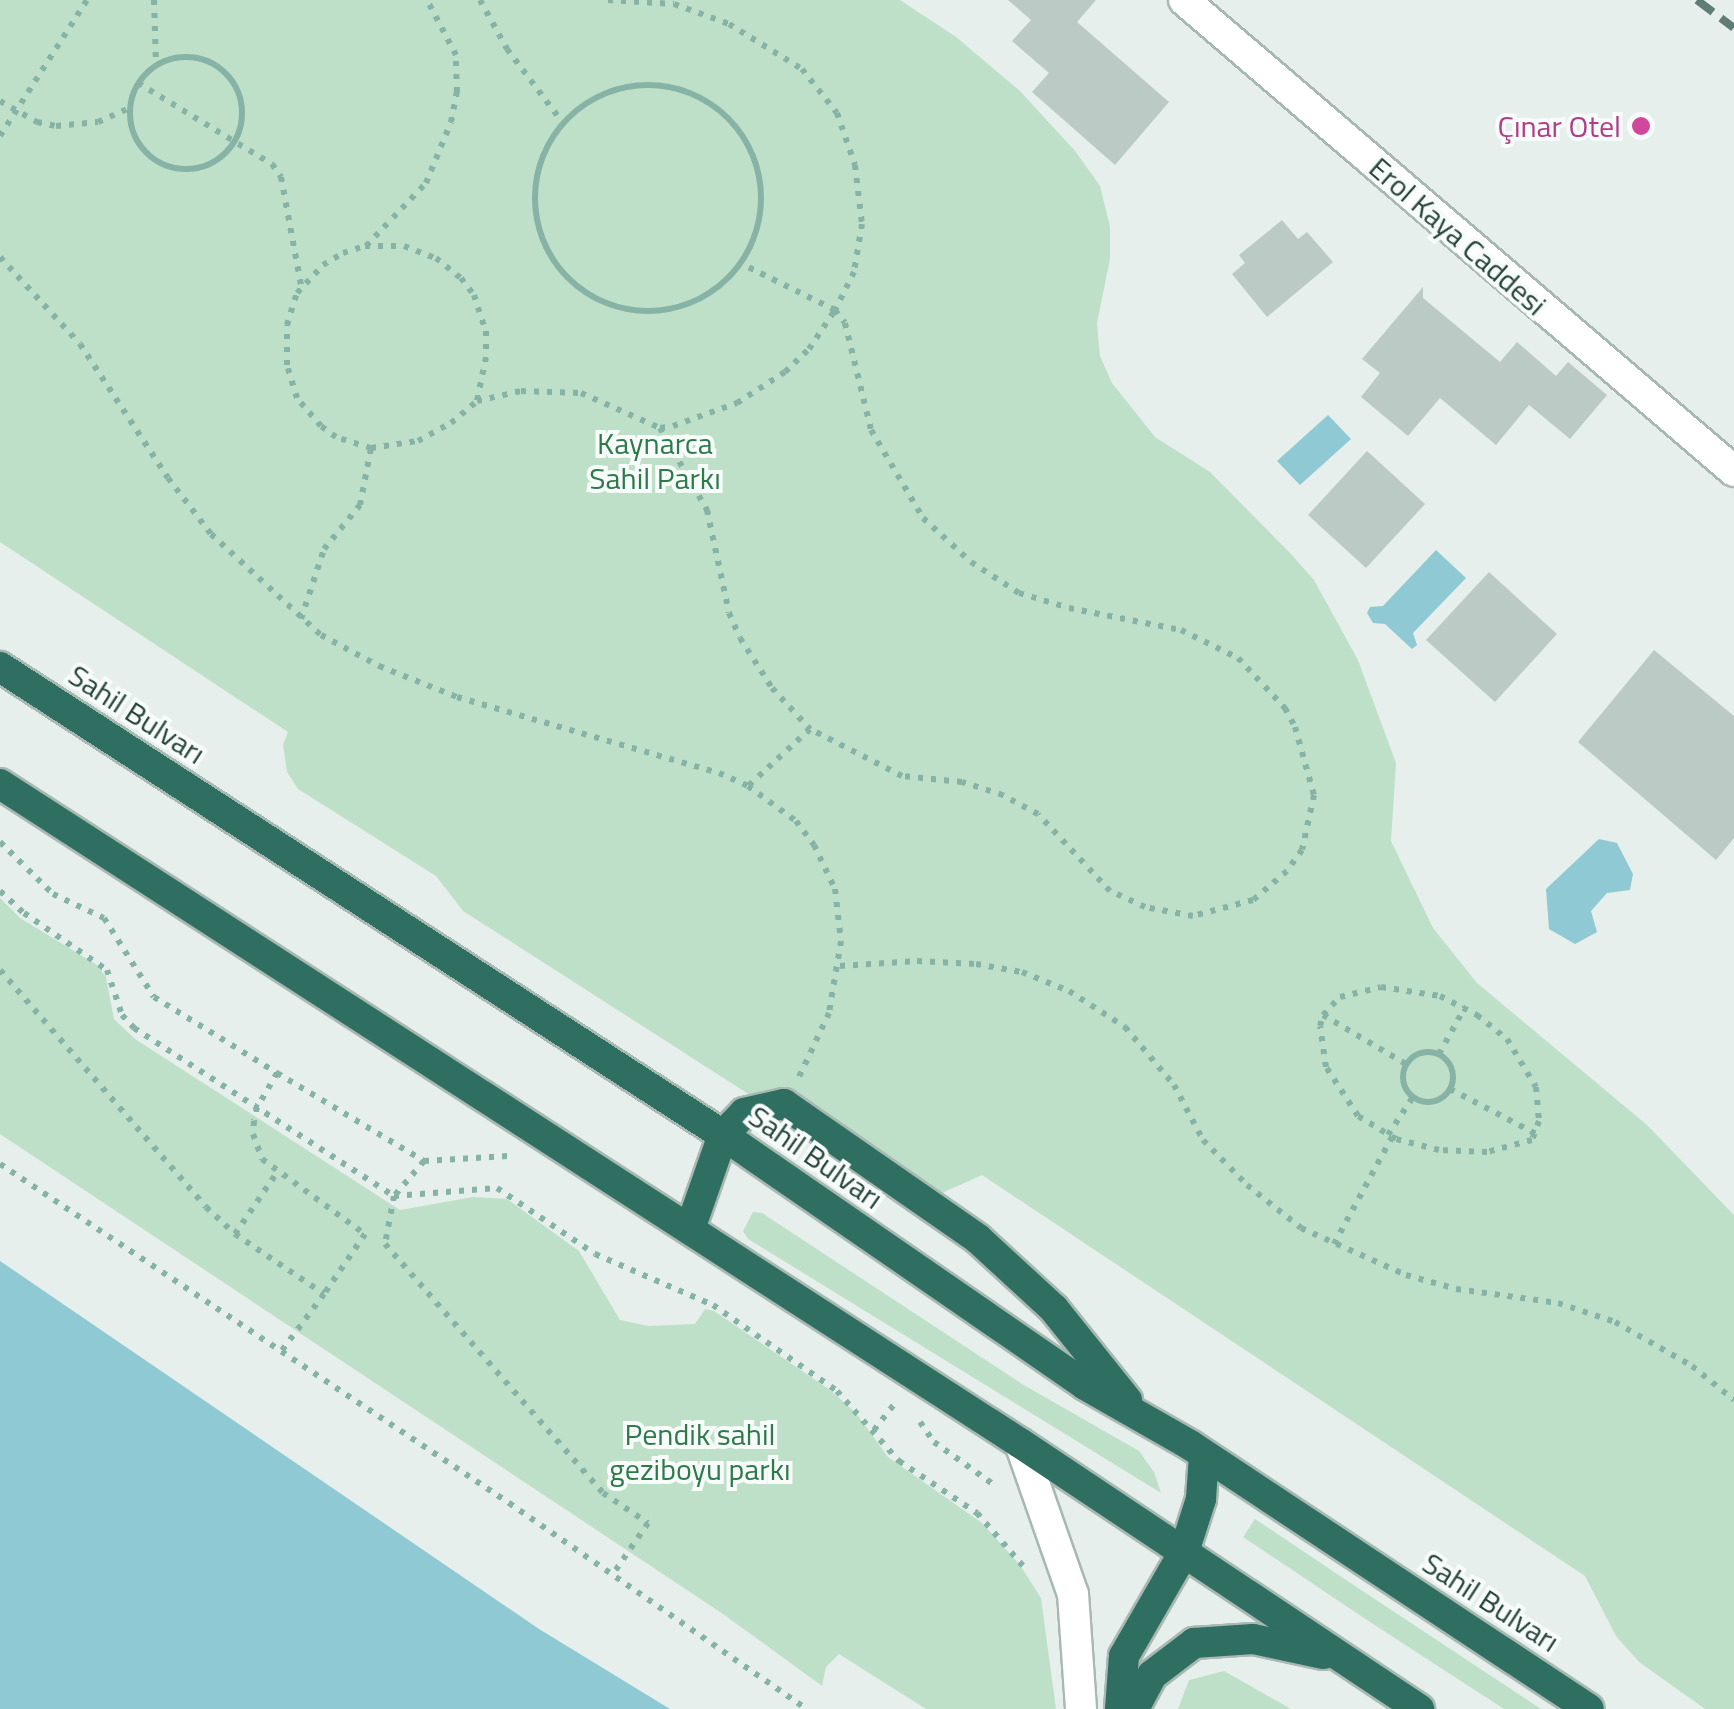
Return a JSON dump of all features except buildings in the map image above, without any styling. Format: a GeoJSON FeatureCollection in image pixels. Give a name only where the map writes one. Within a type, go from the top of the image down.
{"type":"FeatureCollection","features":[{"type":"Feature","properties":{"kind":"highway","name":"Sahil Bulvarı"},"geometry":{"type":"LineString","coordinates":[[0,667],[723,1135],[1085,1385],[1204,1455],[1589,1709]]}},
{"type":"Feature","properties":{"kind":"highway"},"geometry":{"type":"LineString","coordinates":[[0,784],[1020,1443],[1419,1709]]}},
{"type":"Feature","properties":{"kind":"highway"},"geometry":{"type":"LineString","coordinates":[[690,1229],[723,1135],[744,1113],[784,1104],[978,1239],[1054,1309],[1141,1417]]}},
{"type":"Feature","properties":{"kind":"highway"},"geometry":{"type":"LineString","coordinates":[[1120,1709],[1120,1676],[1132,1637],[1184,1552],[1201,1499],[1204,1455]]}},
{"type":"Feature","properties":{"kind":"highway"},"geometry":{"type":"LineString","coordinates":[[1134,1709],[1152,1675],[1194,1644],[1253,1640],[1342,1659]]}},
{"type":"Feature","properties":{"kind":"street","name":"Erol Kaya Caddesi"},"geometry":{"type":"LineString","coordinates":[[1184,0],[1734,470]]}},
{"type":"Feature","properties":{"kind":"street"},"geometry":{"type":"LineString","coordinates":[[1020,1443],[1073,1594],[1080,1709]]}},
{"type":"Feature","properties":{"kind":"path"},"geometry":{"type":"LineString","coordinates":[[0,136],[88,0]]}},
{"type":"Feature","properties":{"kind":"path"},"geometry":{"type":"LineString","coordinates":[[154,0],[156,65]]}},
{"type":"Feature","properties":{"kind":"path"},"geometry":{"type":"LineString","coordinates":[[427,0],[456,55],[457,92],[451,122],[426,183],[365,246],[323,265],[302,286],[292,306],[284,344],[298,398],[320,426],[336,437],[371,448],[418,442],[451,423],[477,401],[560,389],[610,403],[660,428],[713,526],[718,570],[740,638],[772,688],[810,729],[902,776],[982,786],[1024,805],[1062,838],[1100,884],[1134,904],[1164,911],[1216,914],[1253,900],[1287,870],[1309,829],[1314,794],[1305,750],[1285,708],[1238,658],[1181,630],[1069,608],[1019,593],[963,555],[923,518],[871,430],[846,323],[835,310],[740,263]]}},
{"type":"Feature","properties":{"kind":"path"},"geometry":{"type":"LineString","coordinates":[[480,0],[507,49],[563,123]]}},
{"type":"Feature","properties":{"kind":"path"},"geometry":{"type":"LineString","coordinates":[[608,0],[700,10],[752,35],[802,68],[822,90],[848,136],[861,194],[854,272],[809,349],[764,389],[700,418],[660,428]]}},
{"type":"Feature","properties":{"kind":"path"},"geometry":{"type":"LineString","coordinates":[[179,56],[198,57],[230,76],[243,109],[234,144],[205,166],[169,167],[139,144],[129,108],[138,84],[156,65],[179,56]]}},
{"type":"Feature","properties":{"kind":"path"},"geometry":{"type":"LineString","coordinates":[[138,84],[272,164],[281,177],[302,286]]}},
{"type":"Feature","properties":{"kind":"path"},"geometry":{"type":"LineString","coordinates":[[636,84],[674,86],[708,100],[736,126],[755,158],[762,188],[760,218],[740,263],[711,292],[684,306],[654,311],[623,309],[594,298],[570,280],[547,251],[535,216],[535,178],[547,143],[563,123],[601,94],[636,84]]}},
{"type":"Feature","properties":{"kind":"path"},"geometry":{"type":"LineString","coordinates":[[0,101],[36,122],[78,126],[129,108]]}},
{"type":"Feature","properties":{"kind":"path"},"geometry":{"type":"LineString","coordinates":[[365,246],[404,246],[436,258],[461,278],[474,295],[486,332],[486,357],[477,401]]}},
{"type":"Feature","properties":{"kind":"path"},"geometry":{"type":"LineString","coordinates":[[0,257],[80,344],[168,478],[211,534],[301,619],[379,666],[457,698],[680,760],[748,786],[796,821],[820,856],[834,889],[840,966],[821,1037],[784,1104]]}},
{"type":"Feature","properties":{"kind":"path"},"geometry":{"type":"LineString","coordinates":[[301,619],[324,549],[360,505],[371,448]]}},
{"type":"Feature","properties":{"kind":"path"},"geometry":{"type":"LineString","coordinates":[[748,786],[810,729]]}},
{"type":"Feature","properties":{"kind":"path"},"geometry":{"type":"LineString","coordinates":[[0,842],[53,894],[104,918],[154,997],[277,1073],[424,1160],[525,1158]]}},
{"type":"Feature","properties":{"kind":"path"},"geometry":{"type":"LineString","coordinates":[[0,891],[24,914],[107,970],[122,1014],[134,1028],[394,1196],[497,1188],[595,1254],[714,1305],[837,1391],[898,1462],[978,1513],[1029,1572]]}},
{"type":"Feature","properties":{"kind":"path"},"geometry":{"type":"LineString","coordinates":[[840,966],[880,962],[976,964],[1022,972],[1069,991],[1109,1014],[1144,1047],[1174,1084],[1203,1140],[1247,1185],[1301,1228],[1406,1275],[1456,1289],[1558,1302],[1614,1322],[1692,1366],[1734,1400]]}},
{"type":"Feature","properties":{"kind":"path"},"geometry":{"type":"LineString","coordinates":[[0,970],[169,1170],[235,1234],[324,1294]]}},
{"type":"Feature","properties":{"kind":"path"},"geometry":{"type":"LineString","coordinates":[[1380,987],[1424,991],[1464,1007],[1494,1027],[1528,1068],[1539,1103],[1536,1134],[1518,1146],[1471,1152],[1423,1148],[1390,1136],[1358,1116],[1338,1091],[1322,1058],[1323,1014],[1348,993],[1380,987]]}},
{"type":"Feature","properties":{"kind":"path"},"geometry":{"type":"LineString","coordinates":[[1439,1054],[1464,1007]]}},
{"type":"Feature","properties":{"kind":"path"},"geometry":{"type":"LineString","coordinates":[[1323,1014],[1406,1064]]}},
{"type":"Feature","properties":{"kind":"path"},"geometry":{"type":"LineString","coordinates":[[1418,1052],[1439,1054],[1453,1069],[1450,1089],[1434,1102],[1413,1097],[1403,1080],[1406,1064],[1418,1052]]}},
{"type":"Feature","properties":{"kind":"path"},"geometry":{"type":"LineString","coordinates":[[277,1073],[257,1107],[253,1134],[257,1148],[278,1172],[363,1229],[363,1238],[280,1353]]}},
{"type":"Feature","properties":{"kind":"path"},"geometry":{"type":"LineString","coordinates":[[1450,1089],[1536,1134]]}},
{"type":"Feature","properties":{"kind":"path"},"geometry":{"type":"LineString","coordinates":[[1334,1244],[1413,1097]]}},
{"type":"Feature","properties":{"kind":"path"},"geometry":{"type":"LineString","coordinates":[[424,1160],[394,1196],[384,1244],[603,1493],[648,1523],[613,1574]]}},
{"type":"Feature","properties":{"kind":"path"},"geometry":{"type":"LineString","coordinates":[[0,1164],[613,1574],[806,1709]]}},
{"type":"Feature","properties":{"kind":"path"},"geometry":{"type":"LineString","coordinates":[[235,1234],[278,1172]]}},
{"type":"Feature","properties":{"kind":"path"},"geometry":{"type":"LineString","coordinates":[[363,1238],[384,1237]]}},
{"type":"Feature","properties":{"kind":"path"},"geometry":{"type":"LineString","coordinates":[[874,1430],[901,1395]]}},
{"type":"Feature","properties":{"kind":"path"},"geometry":{"type":"LineString","coordinates":[[912,1410],[934,1442],[1006,1493]]}},
{"type":"Feature","properties":{"kind":"green space","name":"Kaynarca Sahil Parkı"},"geometry":{"type":"Polygon","coordinates":[[[0,0],[900,0],[956,37],[1019,90],[1076,152],[1100,186],[1110,227],[1110,259],[1097,323],[1100,356],[1112,383],[1155,437],[1210,472],[1291,554],[1314,580],[1358,660],[1396,763],[1391,841],[1433,928],[1477,983],[1647,1125],[1734,1215],[1734,1709],[1705,1709],[1639,1662],[1616,1636],[1585,1576],[982,1175],[942,1193],[929,1190],[786,1118],[463,911],[436,876],[298,789],[287,772],[283,745],[288,732],[0,542],[0,0]]]}},
{"type":"Feature","properties":{"kind":"green space","name":"Pendik sahil geziboyu parkı"},"geometry":{"type":"Polygon","coordinates":[[[0,898],[20,918],[97,965],[106,977],[114,1019],[135,1039],[400,1210],[473,1197],[507,1199],[579,1251],[620,1320],[648,1326],[695,1324],[705,1309],[714,1311],[830,1390],[856,1413],[888,1457],[982,1523],[1020,1565],[1041,1598],[1056,1709],[926,1709],[839,1654],[826,1667],[822,1686],[723,1614],[0,1134],[0,898]]]}},
{"type":"Feature","properties":{"kind":"green space"},"geometry":{"type":"Polygon","coordinates":[[[753,1212],[762,1213],[1022,1384],[1139,1451],[1154,1472],[1161,1493],[748,1239],[743,1231],[753,1212]]]}},
{"type":"Feature","properties":{"kind":"green space"},"geometry":{"type":"Polygon","coordinates":[[[1255,1519],[1541,1709],[1504,1709],[1370,1622],[1243,1537],[1255,1519]]]}},
{"type":"Feature","properties":{"kind":"green space"},"geometry":{"type":"Polygon","coordinates":[[[1224,1671],[1291,1709],[1178,1709],[1189,1680],[1224,1671]]]}},
{"type":"Feature","properties":{"kind":"water"},"geometry":{"type":"Polygon","coordinates":[[[1328,415],[1351,439],[1300,485],[1277,461],[1328,415]]]}},
{"type":"Feature","properties":{"kind":"water"},"geometry":{"type":"Polygon","coordinates":[[[1436,550],[1466,578],[1413,633],[1417,645],[1412,649],[1385,624],[1373,623],[1367,613],[1370,607],[1383,606],[1436,550]]]}},
{"type":"Feature","properties":{"kind":"water"},"geometry":{"type":"Polygon","coordinates":[[[1599,839],[1617,843],[1633,874],[1630,890],[1607,893],[1591,911],[1597,932],[1575,944],[1549,929],[1546,889],[1599,839]]]}},
{"type":"Feature","properties":{"kind":"water"},"geometry":{"type":"Polygon","coordinates":[[[0,1261],[539,1629],[670,1709],[0,1709],[0,1261]]]}},
{"type":"Feature","properties":{"kind":"railway"},"geometry":{"type":"LineString","coordinates":[[1697,0],[1734,28]]}},
{"type":"Feature","properties":{"kind":"place","name":"Çınar Otel"},"geometry":{"type":"Point","coordinates":[1641,126]}}]}
